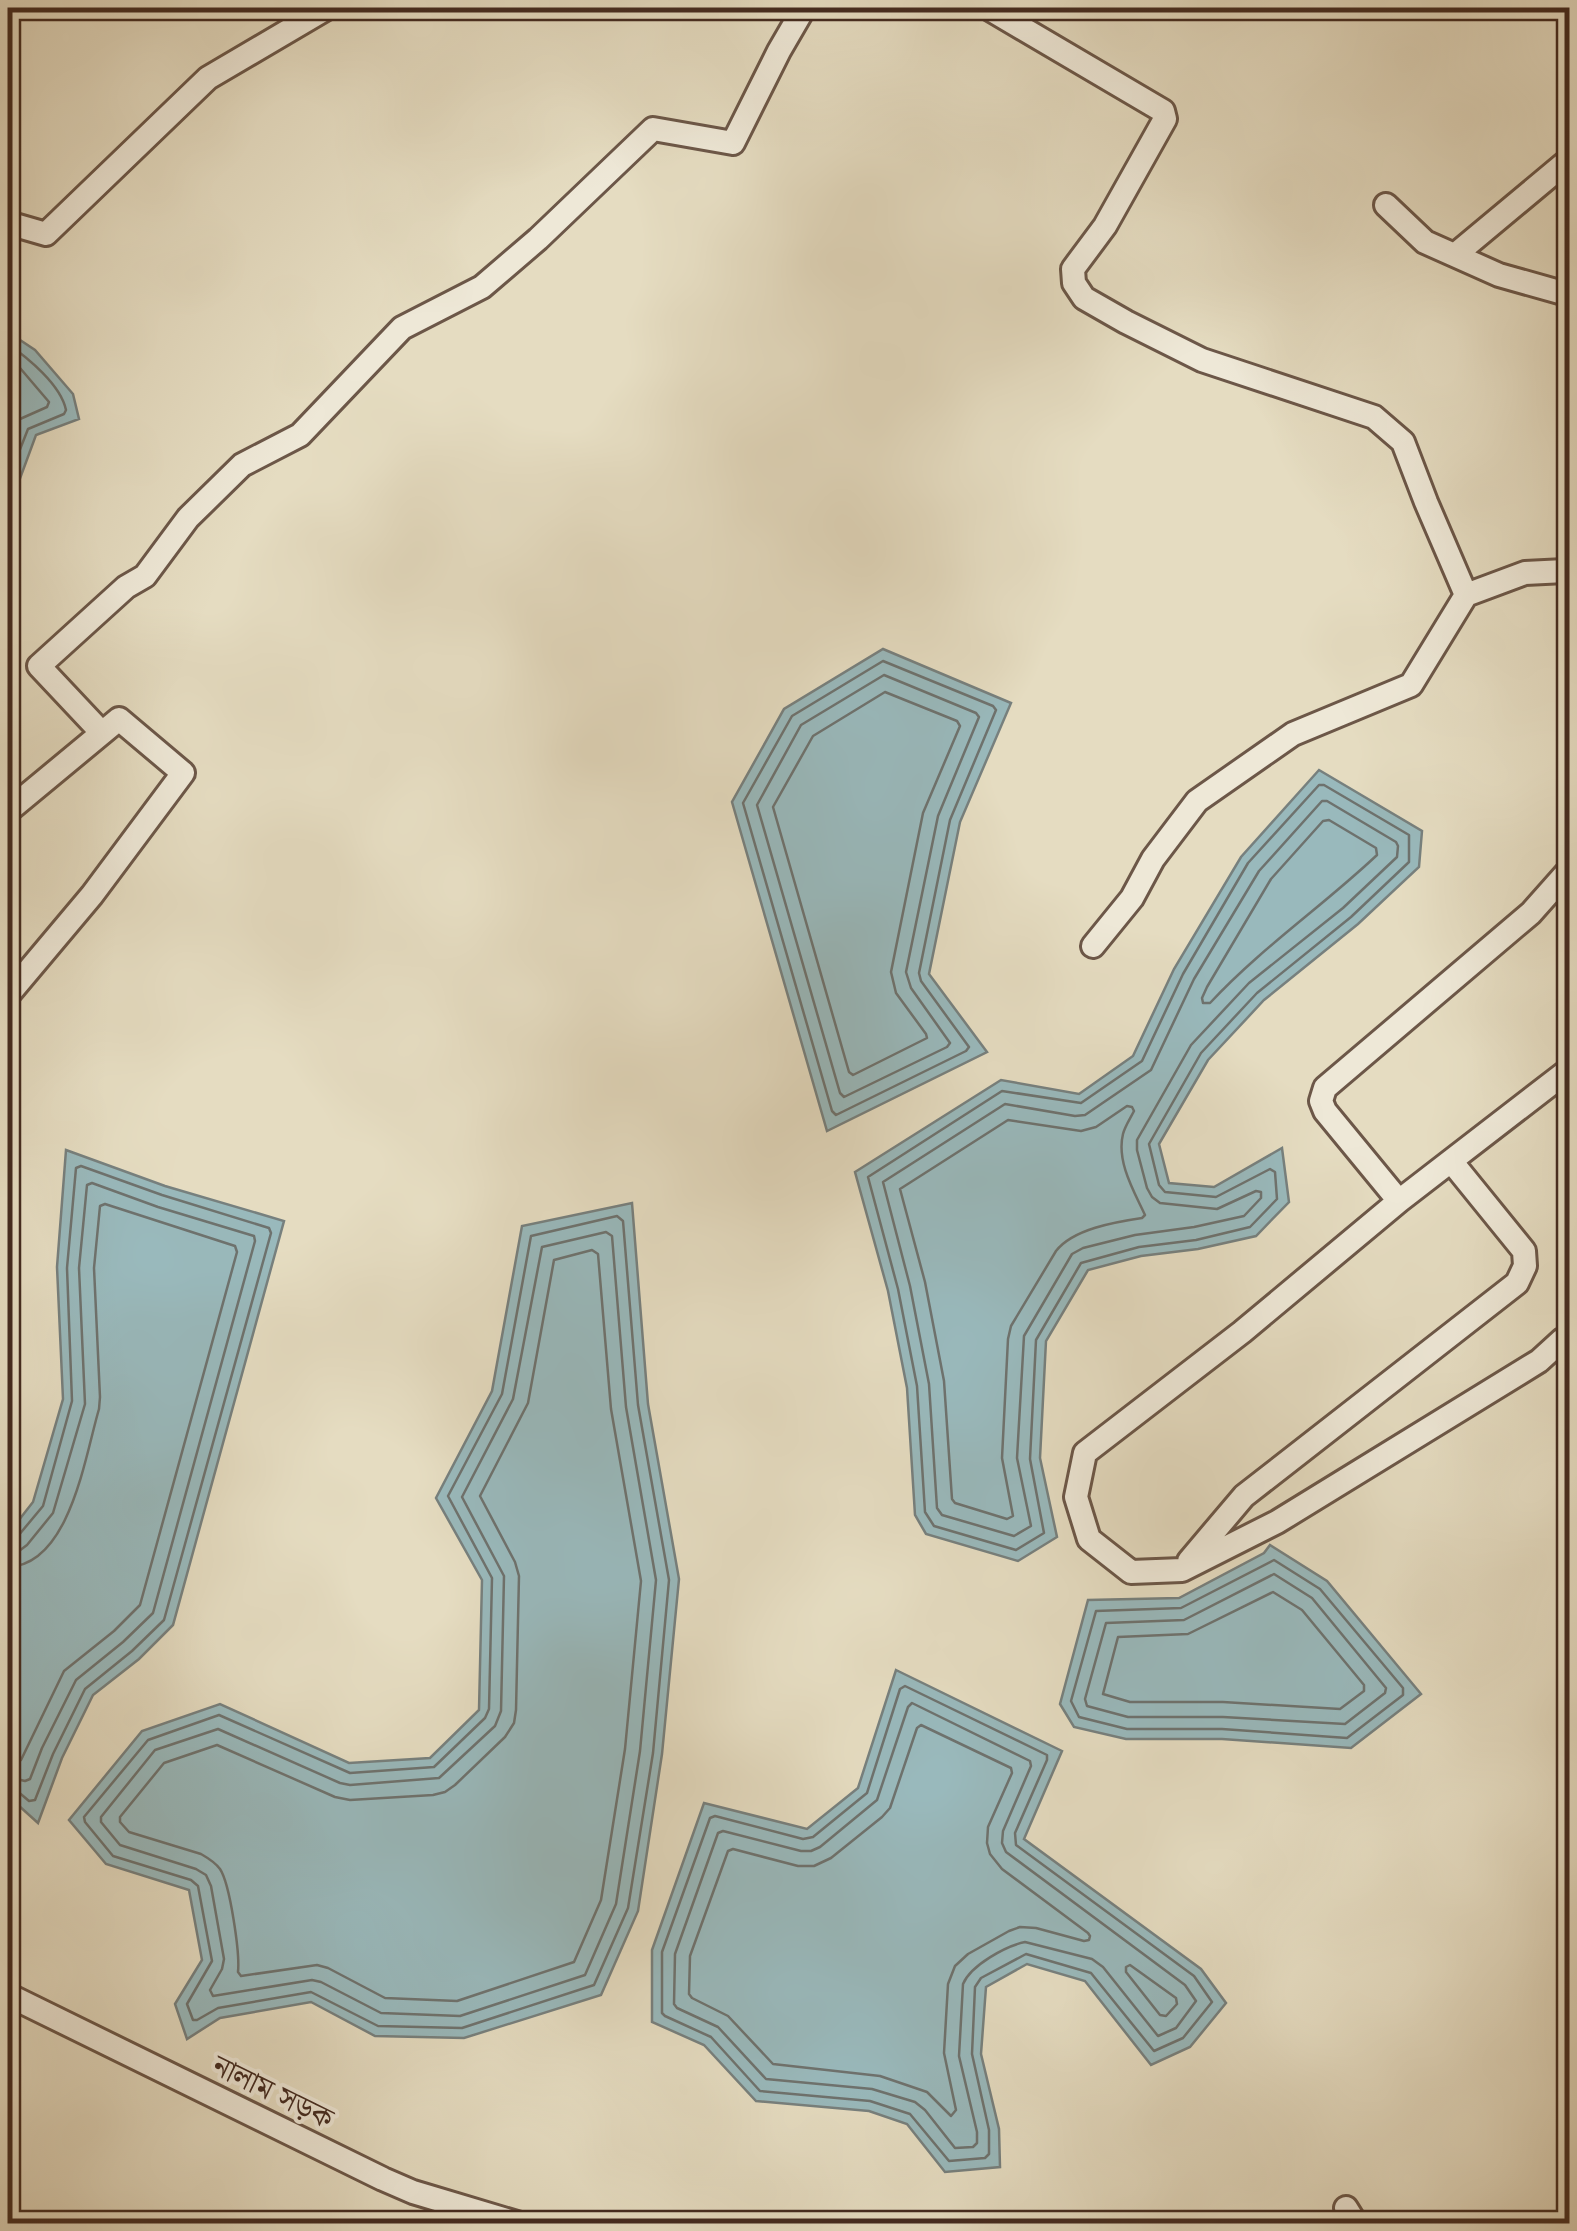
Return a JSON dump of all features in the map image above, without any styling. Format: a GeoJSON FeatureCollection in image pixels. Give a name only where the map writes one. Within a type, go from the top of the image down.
{"type":"FeatureCollection","features":[{"type":"Feature","properties":{"kind":"street"},"geometry":{"type":"LineString","coordinates":[[8,223],[46,234],[208,78],[327,8]]}},
{"type":"Feature","properties":{"kind":"street"},"geometry":{"type":"LineString","coordinates":[[102,732],[39,666],[126,587],[145,576],[188,518],[242,464],[300,436],[402,328],[482,287],[653,129],[733,142],[778,50],[804,8]]}},
{"type":"Feature","properties":{"kind":"street"},"geometry":{"type":"LineString","coordinates":[[988,8],[1163,110],[1165,118],[1105,226],[1072,268],[1074,283],[1084,298],[1202,360],[1374,417],[1403,442],[1466,595]]}},
{"type":"Feature","properties":{"kind":"street"},"geometry":{"type":"LineString","coordinates":[[1456,255],[1570,159]]}},
{"type":"Feature","properties":{"kind":"street"},"geometry":{"type":"LineString","coordinates":[[1386,205],[1426,242],[1499,275],[1570,295]]}},
{"type":"Feature","properties":{"kind":"street"},"geometry":{"type":"LineString","coordinates":[[1092,946],[1132,898],[1153,860],[1197,801],[1293,734],[1411,685],[1466,595],[1526,574],[1570,574]]}},
{"type":"Feature","properties":{"kind":"street"},"geometry":{"type":"LineString","coordinates":[[8,811],[119,719],[183,772],[92,895],[8,995]]}},
{"type":"Feature","properties":{"kind":"street"},"geometry":{"type":"LineString","coordinates":[[1400,1200],[1325,1110],[1321,1101],[1326,1088],[1531,913],[1570,870]]}},
{"type":"Feature","properties":{"kind":"street"},"geometry":{"type":"LineString","coordinates":[[1567,1342],[1277,1522],[1182,1570],[1131,1572],[1089,1539],[1076,1498],[1084,1453],[1242,1332],[1400,1200],[1570,1069]]}},
{"type":"Feature","properties":{"kind":"street"},"geometry":{"type":"LineString","coordinates":[[1182,1570],[1244,1496],[1517,1283],[1526,1266],[1524,1251],[1451,1161]]}},
{"type":"Feature","properties":{"kind":"street","name":"নালাম সড়ক"},"geometry":{"type":"LineString","coordinates":[[8,1994],[413,2192],[520,2224]]}},
{"type":"Feature","properties":{"kind":"water"},"geometry":{"type":"Polygon","coordinates":[[[8,332],[35,350],[73,394],[79,419],[36,435],[8,511],[8,332]]]}},
{"type":"Feature","properties":{"kind":"water"},"geometry":{"type":"Polygon","coordinates":[[[883,649],[1011,703],[960,822],[929,974],[987,1052],[827,1131],[732,802],[784,709],[883,649]]]}},
{"type":"Feature","properties":{"kind":"water"},"geometry":{"type":"Polygon","coordinates":[[[1319,770],[1422,831],[1419,867],[1358,924],[1264,1000],[1208,1060],[1159,1144],[1169,1183],[1214,1187],[1282,1148],[1289,1202],[1256,1236],[1141,1256],[1088,1270],[1046,1341],[1040,1458],[1057,1537],[1018,1561],[926,1534],[915,1515],[907,1388],[888,1291],[855,1172],[1001,1080],[1079,1094],[1133,1056],[1174,969],[1241,857],[1319,770]]]}},
{"type":"Feature","properties":{"kind":"water"},"geometry":{"type":"Polygon","coordinates":[[[66,1150],[165,1186],[284,1221],[173,1625],[139,1659],[93,1695],[62,1758],[38,1823],[8,1796],[8,1534],[33,1502],[63,1399],[57,1267],[66,1150]]]}},
{"type":"Feature","properties":{"kind":"water"},"geometry":{"type":"Polygon","coordinates":[[[632,1203],[648,1404],[679,1579],[662,1754],[638,1911],[601,1995],[464,2038],[375,2036],[311,2002],[220,2018],[187,2039],[175,2004],[202,1960],[189,1890],[106,1864],[69,1820],[142,1731],[220,1704],[349,1763],[430,1758],[479,1710],[482,1580],[436,1498],[492,1391],[522,1226],[632,1203]]]}},
{"type":"Feature","properties":{"kind":"water"},"geometry":{"type":"Polygon","coordinates":[[[1270,1545],[1327,1581],[1421,1694],[1351,1748],[1222,1739],[1126,1739],[1074,1727],[1060,1704],[1088,1600],[1179,1598],[1264,1553],[1270,1545]]]}},
{"type":"Feature","properties":{"kind":"water"},"geometry":{"type":"Polygon","coordinates":[[[896,1670],[1062,1751],[1024,1839],[1201,1969],[1226,2003],[1190,2047],[1151,2065],[1085,1981],[1027,1964],[986,1987],[981,2054],[999,2129],[1000,2167],[945,2172],[907,2124],[869,2111],[756,2101],[704,2045],[652,2022],[652,1950],[704,1803],[807,1829],[858,1788],[896,1670]]]}}]}
